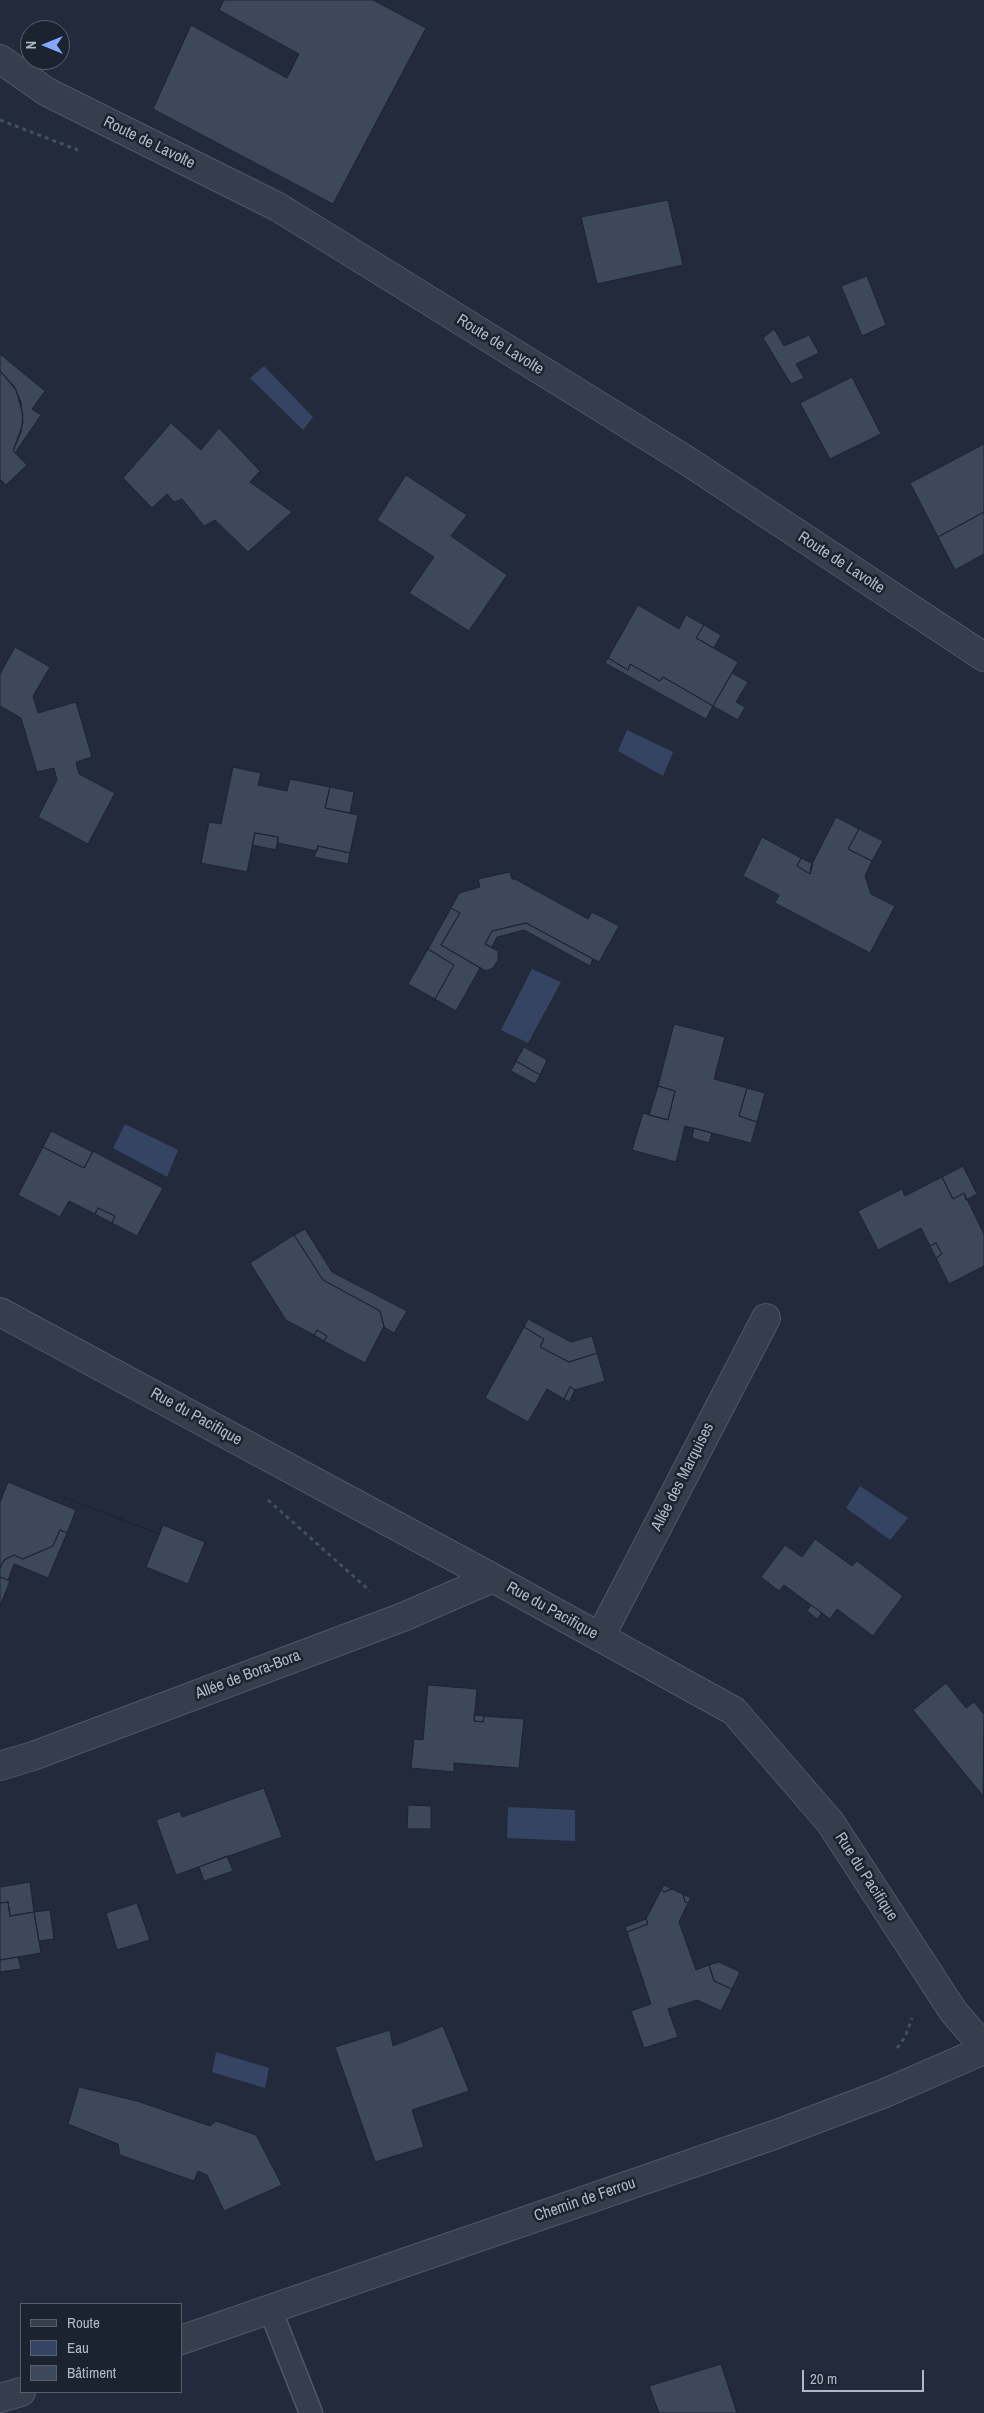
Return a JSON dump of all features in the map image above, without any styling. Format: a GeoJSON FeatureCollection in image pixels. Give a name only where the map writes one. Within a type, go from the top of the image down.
{"type":"FeatureCollection","features":[{"type":"Feature","properties":{"kind":"street","name":"Route de Lavolte"},"geometry":{"type":"LineString","coordinates":[[4,70],[278,207],[686,460],[984,657]]}},
{"type":"Feature","properties":{"kind":"street","name":"Rue du Pacifique"},"geometry":{"type":"LineString","coordinates":[[0,1312],[493,1578],[734,1711],[830,1822],[953,2011],[984,2049]]}},
{"type":"Feature","properties":{"kind":"street","name":"Allée des Marquises"},"geometry":{"type":"LineString","coordinates":[[600,1637],[766,1318]]}},
{"type":"Feature","properties":{"kind":"street","name":"Allée de Bora-Bora"},"geometry":{"type":"LineString","coordinates":[[0,1766],[33,1756],[403,1617],[493,1578]]}},
{"type":"Feature","properties":{"kind":"street","name":"Chemin de Ferrou"},"geometry":{"type":"LineString","coordinates":[[182,2340],[774,2134],[885,2093],[984,2049]]}},
{"type":"Feature","properties":{"kind":"street"},"geometry":{"type":"LineString","coordinates":[[0,2398],[20,2392]]}},
{"type":"Feature","properties":{"kind":"lane"},"geometry":{"type":"LineString","coordinates":[[270,2309],[311,2413]]}},
{"type":"Feature","properties":{"kind":"path"},"geometry":{"type":"LineString","coordinates":[[0,120],[2,121],[0,125]]}},
{"type":"Feature","properties":{"kind":"path"},"geometry":{"type":"LineString","coordinates":[[265,1497],[403,1617]]}},
{"type":"Feature","properties":{"kind":"path"},"geometry":{"type":"LineString","coordinates":[[907,2010],[912,2018],[953,2011]]}},
{"type":"Feature","properties":{"kind":"water"},"geometry":{"type":"Polygon","coordinates":[[[264,366],[313,417],[303,430],[250,378],[264,366]]]}},
{"type":"Feature","properties":{"kind":"water"},"geometry":{"type":"Polygon","coordinates":[[[627,730],[673,752],[663,776],[618,751],[627,730]]]}},
{"type":"Feature","properties":{"kind":"water"},"geometry":{"type":"Polygon","coordinates":[[[532,969],[561,982],[528,1043],[501,1030],[532,969]]]}},
{"type":"Feature","properties":{"kind":"water"},"geometry":{"type":"Polygon","coordinates":[[[125,1124],[178,1150],[167,1177],[113,1148],[125,1124]]]}},
{"type":"Feature","properties":{"kind":"water"},"geometry":{"type":"Polygon","coordinates":[[[860,1486],[908,1518],[890,1540],[846,1508],[860,1486]]]}},
{"type":"Feature","properties":{"kind":"water"},"geometry":{"type":"Polygon","coordinates":[[[508,1807],[575,1810],[575,1841],[507,1838],[508,1807]]]}},
{"type":"Feature","properties":{"kind":"water"},"geometry":{"type":"Polygon","coordinates":[[[216,2052],[269,2068],[265,2088],[212,2072],[216,2052]]]}},
{"type":"Feature","properties":{"kind":"building"},"geometry":{"type":"Polygon","coordinates":[[[224,0],[373,0],[426,28],[333,204],[153,109],[191,25],[287,78],[299,54],[219,10],[224,0]]]}},
{"type":"Feature","properties":{"kind":"building"},"geometry":{"type":"Polygon","coordinates":[[[668,200],[683,265],[597,284],[581,217],[668,200]]]}},
{"type":"Feature","properties":{"kind":"building"},"geometry":{"type":"Polygon","coordinates":[[[867,276],[886,325],[862,336],[841,286],[867,276]]]}},
{"type":"Feature","properties":{"kind":"building"},"geometry":{"type":"Polygon","coordinates":[[[774,329],[784,346],[809,335],[819,353],[796,364],[804,378],[791,384],[763,338],[774,329]]]}},
{"type":"Feature","properties":{"kind":"building"},"geometry":{"type":"Polygon","coordinates":[[[0,354],[45,391],[32,409],[41,415],[15,453],[13,451],[21,432],[23,415],[16,390],[0,371],[0,354]]]}},
{"type":"Feature","properties":{"kind":"building"},"geometry":{"type":"Polygon","coordinates":[[[0,371],[14,386],[21,402],[23,423],[13,451],[27,465],[6,485],[0,479],[0,371]]]}},
{"type":"Feature","properties":{"kind":"building"},"geometry":{"type":"Polygon","coordinates":[[[852,377],[881,434],[830,459],[800,403],[852,377]]]}},
{"type":"Feature","properties":{"kind":"building"},"geometry":{"type":"Polygon","coordinates":[[[171,423],[201,450],[219,428],[260,471],[250,482],[292,512],[248,552],[215,520],[204,526],[182,499],[174,502],[167,494],[152,508],[123,478],[171,423]]]}},
{"type":"Feature","properties":{"kind":"building"},"geometry":{"type":"Polygon","coordinates":[[[984,444],[984,512],[938,537],[910,483],[984,444]]]}},
{"type":"Feature","properties":{"kind":"building"},"geometry":{"type":"Polygon","coordinates":[[[406,475],[467,515],[451,536],[507,575],[469,631],[409,593],[434,557],[377,520],[406,475]]]}},
{"type":"Feature","properties":{"kind":"building"},"geometry":{"type":"Polygon","coordinates":[[[984,512],[984,554],[955,570],[938,537],[984,512]]]}},
{"type":"Feature","properties":{"kind":"building"},"geometry":{"type":"Polygon","coordinates":[[[638,605],[679,629],[686,615],[704,625],[696,638],[738,662],[713,706],[663,677],[660,681],[630,664],[628,670],[608,658],[638,605]]]}},
{"type":"Feature","properties":{"kind":"building"},"geometry":{"type":"Polygon","coordinates":[[[704,625],[721,635],[714,648],[696,638],[704,625]]]}},
{"type":"Feature","properties":{"kind":"building"},"geometry":{"type":"Polygon","coordinates":[[[15,647],[50,667],[33,696],[38,713],[76,702],[92,757],[76,762],[79,774],[115,793],[88,844],[38,817],[57,780],[54,768],[37,772],[21,718],[0,706],[0,674],[15,647]]]}},
{"type":"Feature","properties":{"kind":"building"},"geometry":{"type":"Polygon","coordinates":[[[608,658],[628,670],[630,664],[660,681],[663,677],[713,706],[706,719],[605,663],[608,658]]]}},
{"type":"Feature","properties":{"kind":"building"},"geometry":{"type":"Polygon","coordinates":[[[732,673],[748,682],[736,702],[745,707],[738,720],[713,706],[732,673]]]}},
{"type":"Feature","properties":{"kind":"building"},"geometry":{"type":"Polygon","coordinates":[[[233,767],[261,773],[258,785],[287,791],[290,779],[330,787],[325,808],[358,815],[350,853],[318,846],[317,851],[278,843],[278,837],[255,833],[247,872],[201,863],[209,822],[221,824],[233,767]]]}},
{"type":"Feature","properties":{"kind":"building"},"geometry":{"type":"Polygon","coordinates":[[[330,787],[354,792],[350,813],[325,808],[330,787]]]}},
{"type":"Feature","properties":{"kind":"building"},"geometry":{"type":"Polygon","coordinates":[[[836,817],[859,829],[848,849],[872,861],[865,876],[871,894],[895,906],[870,953],[775,903],[779,895],[743,876],[762,837],[801,858],[797,866],[810,874],[811,866],[836,817]]]}},
{"type":"Feature","properties":{"kind":"building"},"geometry":{"type":"Polygon","coordinates":[[[859,829],[883,841],[872,861],[848,849],[859,829]]]}},
{"type":"Feature","properties":{"kind":"building"},"geometry":{"type":"Polygon","coordinates":[[[255,833],[278,837],[276,850],[252,845],[255,833]]]}},
{"type":"Feature","properties":{"kind":"building"},"geometry":{"type":"Polygon","coordinates":[[[318,846],[350,853],[348,864],[314,857],[318,846]]]}},
{"type":"Feature","properties":{"kind":"building"},"geometry":{"type":"Polygon","coordinates":[[[801,858],[813,864],[810,874],[797,866],[801,858]]]}},
{"type":"Feature","properties":{"kind":"building"},"geometry":{"type":"Polygon","coordinates":[[[510,872],[512,879],[588,919],[592,912],[619,926],[599,962],[526,923],[492,931],[485,944],[498,951],[498,960],[493,968],[486,971],[441,945],[460,913],[451,908],[459,893],[480,887],[478,879],[510,872]]]}},
{"type":"Feature","properties":{"kind":"building"},"geometry":{"type":"Polygon","coordinates":[[[451,908],[460,913],[441,945],[480,968],[456,1011],[435,999],[454,965],[428,949],[451,908]]]}},
{"type":"Feature","properties":{"kind":"building"},"geometry":{"type":"Polygon","coordinates":[[[526,923],[593,959],[590,966],[524,930],[497,937],[492,947],[485,944],[492,931],[526,923]]]}},
{"type":"Feature","properties":{"kind":"building"},"geometry":{"type":"Polygon","coordinates":[[[428,949],[454,965],[435,999],[408,984],[428,949]]]}},
{"type":"Feature","properties":{"kind":"building"},"geometry":{"type":"Polygon","coordinates":[[[674,1024],[725,1037],[714,1079],[747,1088],[739,1116],[757,1122],[751,1143],[685,1126],[676,1162],[632,1150],[643,1113],[668,1120],[675,1091],[658,1086],[674,1024]]]}},
{"type":"Feature","properties":{"kind":"building"},"geometry":{"type":"Polygon","coordinates":[[[524,1047],[547,1060],[540,1075],[516,1061],[524,1047]]]}},
{"type":"Feature","properties":{"kind":"building"},"geometry":{"type":"Polygon","coordinates":[[[516,1061],[540,1075],[535,1084],[511,1071],[516,1061]]]}},
{"type":"Feature","properties":{"kind":"building"},"geometry":{"type":"Polygon","coordinates":[[[658,1086],[675,1091],[668,1120],[649,1115],[658,1086]]]}},
{"type":"Feature","properties":{"kind":"building"},"geometry":{"type":"Polygon","coordinates":[[[747,1088],[765,1093],[757,1122],[739,1116],[747,1088]]]}},
{"type":"Feature","properties":{"kind":"building"},"geometry":{"type":"Polygon","coordinates":[[[694,1128],[712,1133],[709,1143],[692,1138],[694,1128]]]}},
{"type":"Feature","properties":{"kind":"building"},"geometry":{"type":"Polygon","coordinates":[[[51,1131],[93,1152],[84,1168],[43,1147],[51,1131]]]}},
{"type":"Feature","properties":{"kind":"building"},"geometry":{"type":"Polygon","coordinates":[[[43,1147],[84,1168],[93,1151],[163,1188],[137,1236],[112,1223],[115,1216],[98,1208],[95,1214],[69,1201],[60,1217],[18,1195],[43,1147]]]}},
{"type":"Feature","properties":{"kind":"building"},"geometry":{"type":"Polygon","coordinates":[[[963,1166],[977,1194],[966,1200],[964,1193],[953,1199],[942,1177],[963,1166]]]}},
{"type":"Feature","properties":{"kind":"building"},"geometry":{"type":"Polygon","coordinates":[[[942,1177],[953,1199],[964,1193],[984,1234],[984,1266],[949,1284],[936,1258],[942,1254],[936,1243],[930,1246],[921,1228],[878,1250],[858,1211],[902,1189],[905,1196],[942,1177]]]}},
{"type":"Feature","properties":{"kind":"building"},"geometry":{"type":"Polygon","coordinates":[[[98,1208],[115,1216],[112,1223],[95,1214],[98,1208]]]}},
{"type":"Feature","properties":{"kind":"building"},"geometry":{"type":"Polygon","coordinates":[[[305,1229],[332,1272],[407,1311],[394,1333],[384,1327],[380,1311],[323,1280],[294,1235],[305,1229]]]}},
{"type":"Feature","properties":{"kind":"building"},"geometry":{"type":"Polygon","coordinates":[[[294,1235],[323,1280],[380,1311],[384,1326],[365,1363],[324,1341],[327,1336],[317,1330],[314,1335],[286,1320],[250,1263],[294,1235]]]}},
{"type":"Feature","properties":{"kind":"building"},"geometry":{"type":"Polygon","coordinates":[[[936,1243],[942,1254],[936,1258],[930,1246],[936,1243]]]}},
{"type":"Feature","properties":{"kind":"building"},"geometry":{"type":"Polygon","coordinates":[[[528,1319],[571,1342],[592,1336],[597,1353],[569,1362],[540,1347],[544,1339],[524,1327],[528,1319]]]}},
{"type":"Feature","properties":{"kind":"building"},"geometry":{"type":"Polygon","coordinates":[[[524,1327],[544,1339],[540,1347],[569,1362],[597,1353],[605,1381],[575,1390],[570,1387],[564,1399],[547,1389],[528,1422],[485,1398],[524,1327]]]}},
{"type":"Feature","properties":{"kind":"building"},"geometry":{"type":"Polygon","coordinates":[[[317,1330],[327,1336],[324,1341],[314,1335],[317,1330]]]}},
{"type":"Feature","properties":{"kind":"building"},"geometry":{"type":"Polygon","coordinates":[[[570,1387],[575,1390],[569,1402],[564,1399],[570,1387]]]}},
{"type":"Feature","properties":{"kind":"building"},"geometry":{"type":"Polygon","coordinates":[[[8,1482],[76,1510],[67,1533],[60,1530],[53,1546],[23,1559],[14,1555],[4,1560],[0,1568],[0,1502],[8,1482]]]}},
{"type":"Feature","properties":{"kind":"building"},"geometry":{"type":"Polygon","coordinates":[[[65,1497],[159,1534],[65,1498],[63,1504],[65,1497]]]}},
{"type":"Feature","properties":{"kind":"building"},"geometry":{"type":"Polygon","coordinates":[[[163,1525],[205,1542],[188,1584],[146,1567],[163,1525]]]}},
{"type":"Feature","properties":{"kind":"building"},"geometry":{"type":"Polygon","coordinates":[[[60,1530],[67,1533],[48,1578],[14,1564],[8,1580],[0,1577],[0,1568],[4,1560],[14,1555],[23,1559],[53,1546],[60,1530]]]}},
{"type":"Feature","properties":{"kind":"building"},"geometry":{"type":"Polygon","coordinates":[[[815,1539],[852,1566],[857,1561],[903,1596],[873,1636],[837,1609],[830,1619],[784,1585],[779,1591],[761,1577],[785,1545],[802,1557],[815,1539]]]}},
{"type":"Feature","properties":{"kind":"building"},"geometry":{"type":"Polygon","coordinates":[[[0,1577],[10,1581],[0,1606],[0,1577]]]}},
{"type":"Feature","properties":{"kind":"building"},"geometry":{"type":"Polygon","coordinates":[[[811,1605],[822,1613],[817,1619],[807,1611],[811,1605]]]}},
{"type":"Feature","properties":{"kind":"building"},"geometry":{"type":"Polygon","coordinates":[[[946,1683],[966,1708],[974,1702],[984,1714],[983,1796],[913,1710],[946,1683]]]}},
{"type":"Feature","properties":{"kind":"building"},"geometry":{"type":"Polygon","coordinates":[[[428,1685],[477,1689],[474,1721],[483,1722],[484,1716],[524,1719],[519,1768],[454,1763],[454,1772],[411,1768],[414,1739],[423,1740],[428,1685]]]}},
{"type":"Feature","properties":{"kind":"building"},"geometry":{"type":"Polygon","coordinates":[[[474,1715],[484,1716],[483,1722],[474,1721],[474,1715]]]}},
{"type":"Feature","properties":{"kind":"building"},"geometry":{"type":"Polygon","coordinates":[[[264,1788],[282,1837],[176,1875],[156,1820],[180,1811],[182,1817],[264,1788]]]}},
{"type":"Feature","properties":{"kind":"building"},"geometry":{"type":"Polygon","coordinates":[[[408,1805],[431,1806],[431,1829],[407,1829],[408,1805]]]}},
{"type":"Feature","properties":{"kind":"building"},"geometry":{"type":"Polygon","coordinates":[[[227,1856],[233,1871],[204,1881],[199,1867],[227,1856]]]}},
{"type":"Feature","properties":{"kind":"building"},"geometry":{"type":"Polygon","coordinates":[[[30,1882],[34,1912],[10,1916],[8,1902],[0,1903],[0,1887],[30,1882]]]}},
{"type":"Feature","properties":{"kind":"building"},"geometry":{"type":"Polygon","coordinates":[[[664,1885],[672,1889],[664,1892],[661,1890],[664,1885]]]}},
{"type":"Feature","properties":{"kind":"building"},"geometry":{"type":"Polygon","coordinates":[[[672,1889],[683,1894],[685,1902],[688,1903],[679,1922],[696,1970],[709,1965],[714,1981],[732,1989],[721,2011],[697,2000],[668,2009],[678,2037],[644,2048],[631,2011],[651,2004],[627,1932],[648,1924],[646,1919],[661,1890],[664,1892],[672,1889]]]}},
{"type":"Feature","properties":{"kind":"building"},"geometry":{"type":"Polygon","coordinates":[[[683,1894],[691,1898],[688,1903],[685,1902],[683,1894]]]}},
{"type":"Feature","properties":{"kind":"building"},"geometry":{"type":"Polygon","coordinates":[[[8,1902],[10,1916],[34,1912],[41,1953],[0,1960],[0,1903],[8,1902]]]}},
{"type":"Feature","properties":{"kind":"building"},"geometry":{"type":"Polygon","coordinates":[[[137,1903],[150,1940],[117,1950],[106,1913],[137,1903]]]}},
{"type":"Feature","properties":{"kind":"building"},"geometry":{"type":"Polygon","coordinates":[[[50,1910],[54,1939],[39,1941],[34,1912],[50,1910]]]}},
{"type":"Feature","properties":{"kind":"building"},"geometry":{"type":"Polygon","coordinates":[[[646,1919],[648,1924],[627,1932],[625,1927],[646,1919]]]}},
{"type":"Feature","properties":{"kind":"building"},"geometry":{"type":"Polygon","coordinates":[[[18,1957],[21,1969],[0,1972],[0,1960],[18,1957]]]}},
{"type":"Feature","properties":{"kind":"building"},"geometry":{"type":"Polygon","coordinates":[[[719,1962],[740,1972],[732,1989],[714,1981],[709,1965],[719,1962]]]}},
{"type":"Feature","properties":{"kind":"building"},"geometry":{"type":"Polygon","coordinates":[[[443,2026],[469,2091],[412,2110],[424,2147],[375,2162],[335,2047],[390,2030],[393,2046],[443,2026]]]}},
{"type":"Feature","properties":{"kind":"building"},"geometry":{"type":"Polygon","coordinates":[[[79,2087],[137,2101],[210,2126],[216,2121],[256,2135],[282,2185],[224,2211],[207,2175],[198,2171],[194,2181],[120,2155],[118,2144],[68,2124],[79,2087]]]}},
{"type":"Feature","properties":{"kind":"building"},"geometry":{"type":"Polygon","coordinates":[[[721,2364],[737,2413],[659,2413],[649,2386],[721,2364]]]}}]}
